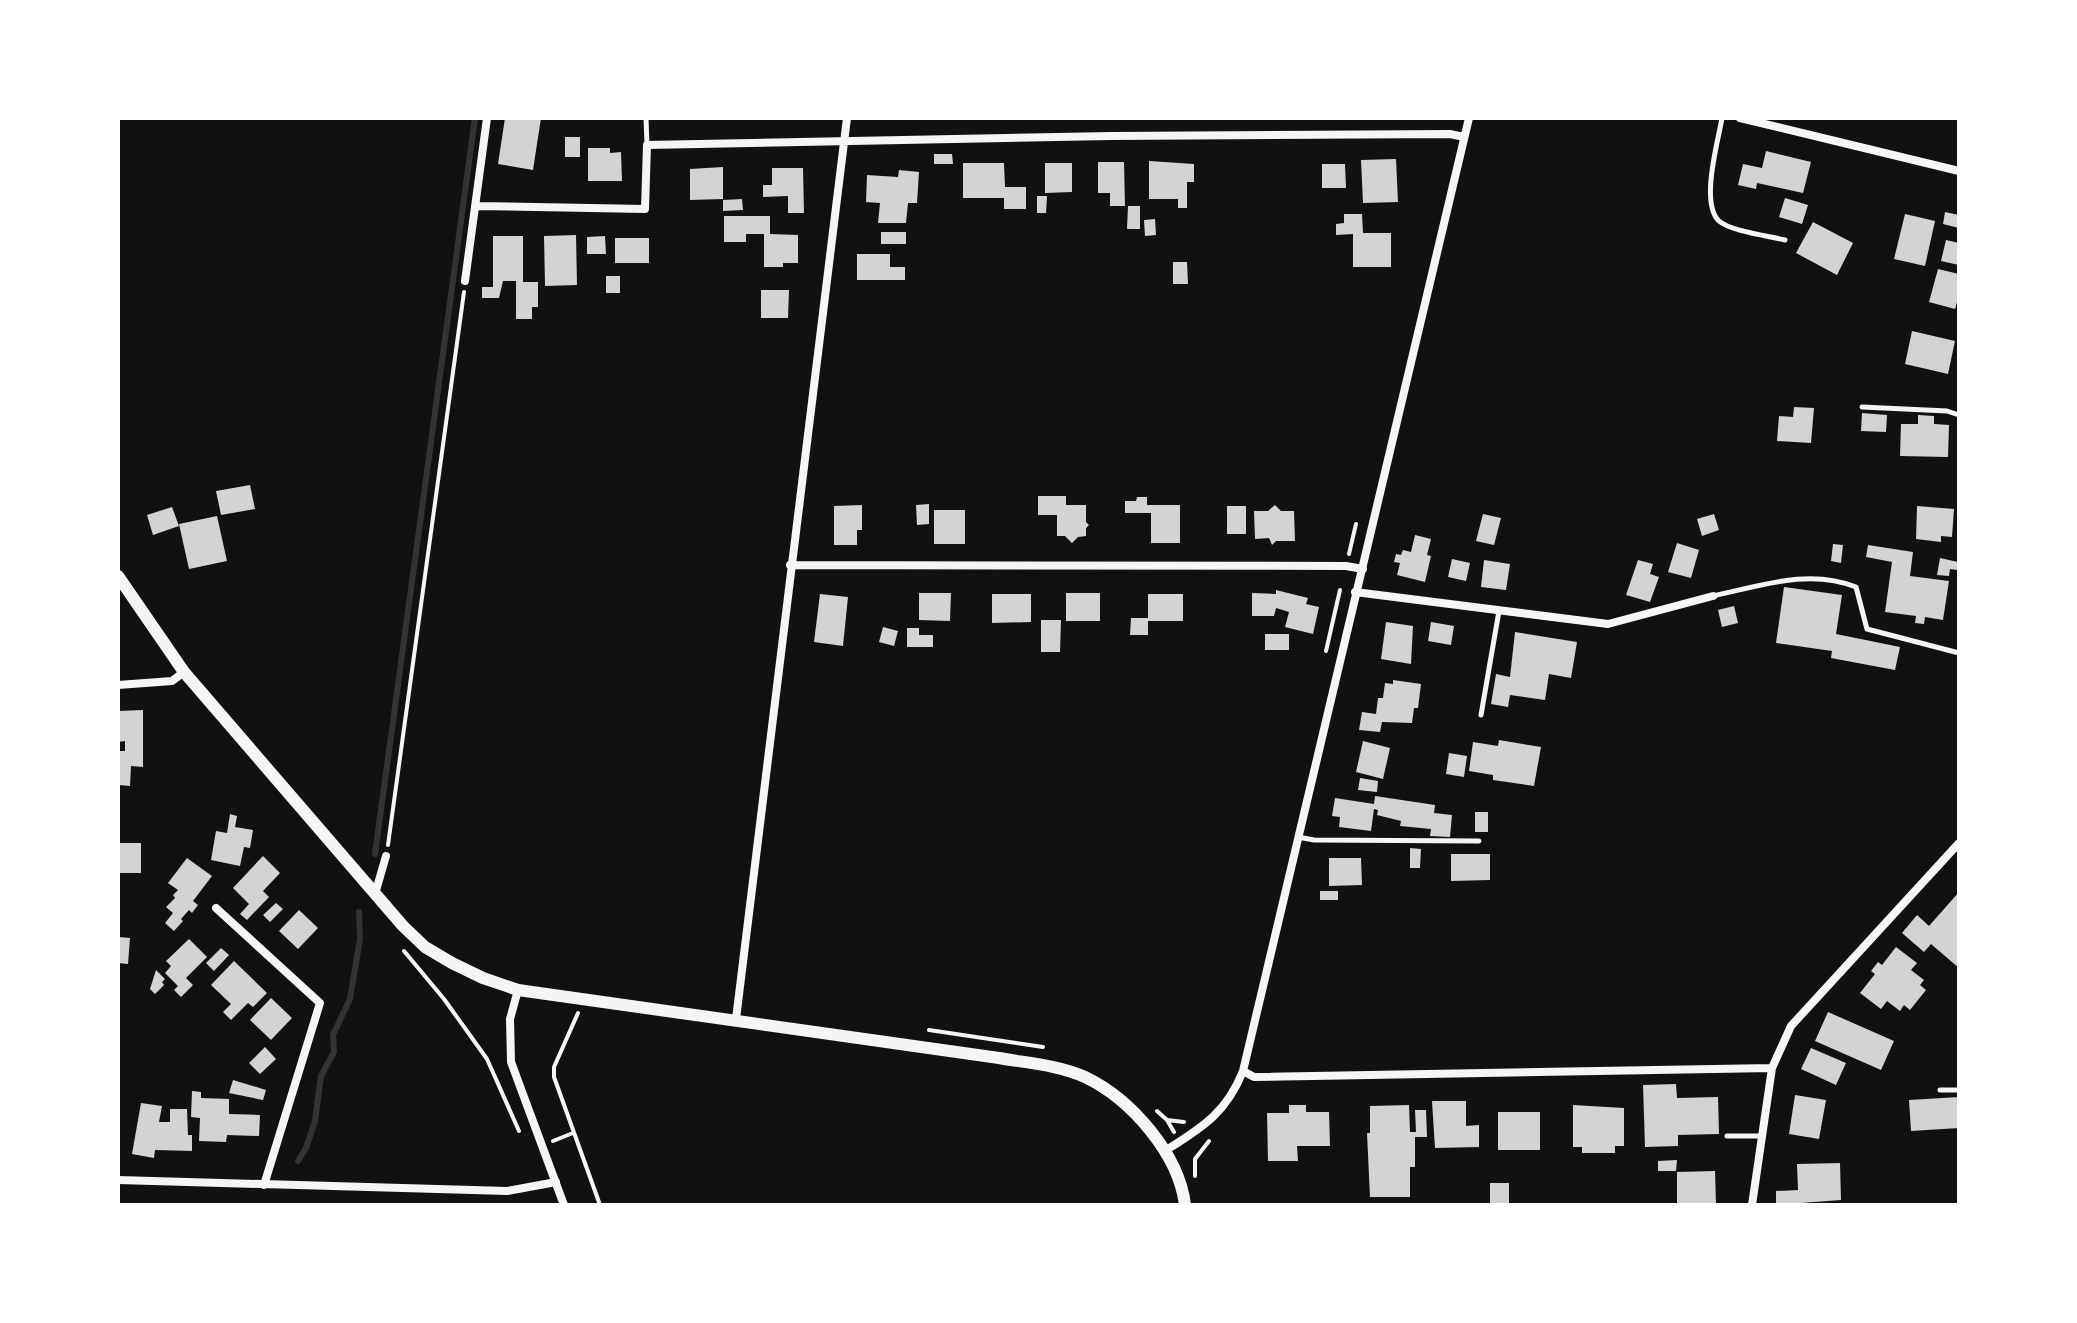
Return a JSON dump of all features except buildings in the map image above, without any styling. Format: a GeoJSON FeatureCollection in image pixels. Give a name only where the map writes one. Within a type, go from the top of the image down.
{"type":"FeatureCollection","features":[{"type":"Feature","properties":{"kind":"street"},"geometry":{"type":"LineString","coordinates":[[465,281],[487,118]]}},
{"type":"Feature","properties":{"kind":"street"},"geometry":{"type":"LineString","coordinates":[[736,1019],[847,118]]}},
{"type":"Feature","properties":{"kind":"street"},"geometry":{"type":"LineString","coordinates":[[1165,1151],[1210,1122],[1234,1092],[1243,1071],[1469,118]]}},
{"type":"Feature","properties":{"kind":"street"},"geometry":{"type":"LineString","coordinates":[[1740,118],[1959,171]]}},
{"type":"Feature","properties":{"kind":"street"},"geometry":{"type":"LineString","coordinates":[[475,206],[645,209],[647,145],[1450,134],[1464,137]]}},
{"type":"Feature","properties":{"kind":"street"},"geometry":{"type":"LineString","coordinates":[[790,565],[1346,566],[1363,569]]}},
{"type":"Feature","properties":{"kind":"street"},"geometry":{"type":"LineString","coordinates":[[118,576],[184,672],[375,896],[425,947],[483,978],[518,990],[999,1058],[1053,1067],[1085,1077],[1121,1102],[1145,1124],[1176,1171],[1185,1205]]}},
{"type":"Feature","properties":{"kind":"street"},"geometry":{"type":"LineString","coordinates":[[1355,592],[1608,624],[1713,596]]}},
{"type":"Feature","properties":{"kind":"street"},"geometry":{"type":"LineString","coordinates":[[118,685],[172,681],[184,672]]}},
{"type":"Feature","properties":{"kind":"street"},"geometry":{"type":"LineString","coordinates":[[1752,1205],[1772,1068],[1791,1026],[1959,843]]}},
{"type":"Feature","properties":{"kind":"street"},"geometry":{"type":"LineString","coordinates":[[375,896],[386,856]]}},
{"type":"Feature","properties":{"kind":"street"},"geometry":{"type":"LineString","coordinates":[[216,908],[320,1003],[264,1185]]}},
{"type":"Feature","properties":{"kind":"street"},"geometry":{"type":"LineString","coordinates":[[518,990],[510,1019],[511,1062],[564,1205]]}},
{"type":"Feature","properties":{"kind":"street"},"geometry":{"type":"LineString","coordinates":[[1243,1071],[1254,1077],[1772,1068]]}},
{"type":"Feature","properties":{"kind":"street"},"geometry":{"type":"LineString","coordinates":[[118,1180],[507,1191],[556,1182]]}},
{"type":"Feature","properties":{"kind":"lane"},"geometry":{"type":"LineString","coordinates":[[646,118],[647,145]]}},
{"type":"Feature","properties":{"kind":"lane"},"geometry":{"type":"LineString","coordinates":[[1722,118],[1710,192],[1711,211],[1721,223],[1785,240]]}},
{"type":"Feature","properties":{"kind":"lane"},"geometry":{"type":"LineString","coordinates":[[1862,407],[1947,411],[1959,415]]}},
{"type":"Feature","properties":{"kind":"lane"},"geometry":{"type":"LineString","coordinates":[[1713,596],[1793,578],[1841,581],[1856,587],[1867,629],[1959,653]]}},
{"type":"Feature","properties":{"kind":"lane"},"geometry":{"type":"LineString","coordinates":[[1481,715],[1499,611]]}},
{"type":"Feature","properties":{"kind":"lane"},"geometry":{"type":"LineString","coordinates":[[1298,837],[1314,840],[1479,841]]}},
{"type":"Feature","properties":{"kind":"lane"},"geometry":{"type":"LineString","coordinates":[[1940,1090],[1959,1090]]}},
{"type":"Feature","properties":{"kind":"lane"},"geometry":{"type":"LineString","coordinates":[[1727,1136],[1762,1136]]}},
{"type":"Feature","properties":{"kind":"path"},"geometry":{"type":"LineString","coordinates":[[386,856],[465,281]]}},
{"type":"Feature","properties":{"kind":"path"},"geometry":{"type":"LineString","coordinates":[[1324,659],[1356,523]]}},
{"type":"Feature","properties":{"kind":"path"},"geometry":{"type":"LineString","coordinates":[[403,951],[444,999],[487,1059],[525,1143]]}},
{"type":"Feature","properties":{"kind":"path"},"geometry":{"type":"LineString","coordinates":[[581,1000],[554,1067],[554,1077],[600,1205]]}},
{"type":"Feature","properties":{"kind":"path"},"geometry":{"type":"LineString","coordinates":[[1167,1120],[1182,1123],[1193,1118]]}},
{"type":"Feature","properties":{"kind":"path"},"geometry":{"type":"LineString","coordinates":[[543,1146],[573,1133]]}},
{"type":"Feature","properties":{"kind":"waterway"},"geometry":{"type":"LineString","coordinates":[[375,854],[475,118]]}},
{"type":"Feature","properties":{"kind":"waterway"},"geometry":{"type":"LineString","coordinates":[[298,1161],[315,1121],[321,1076],[334,1052],[333,1035],[350,999],[360,939],[359,912]]}}]}
